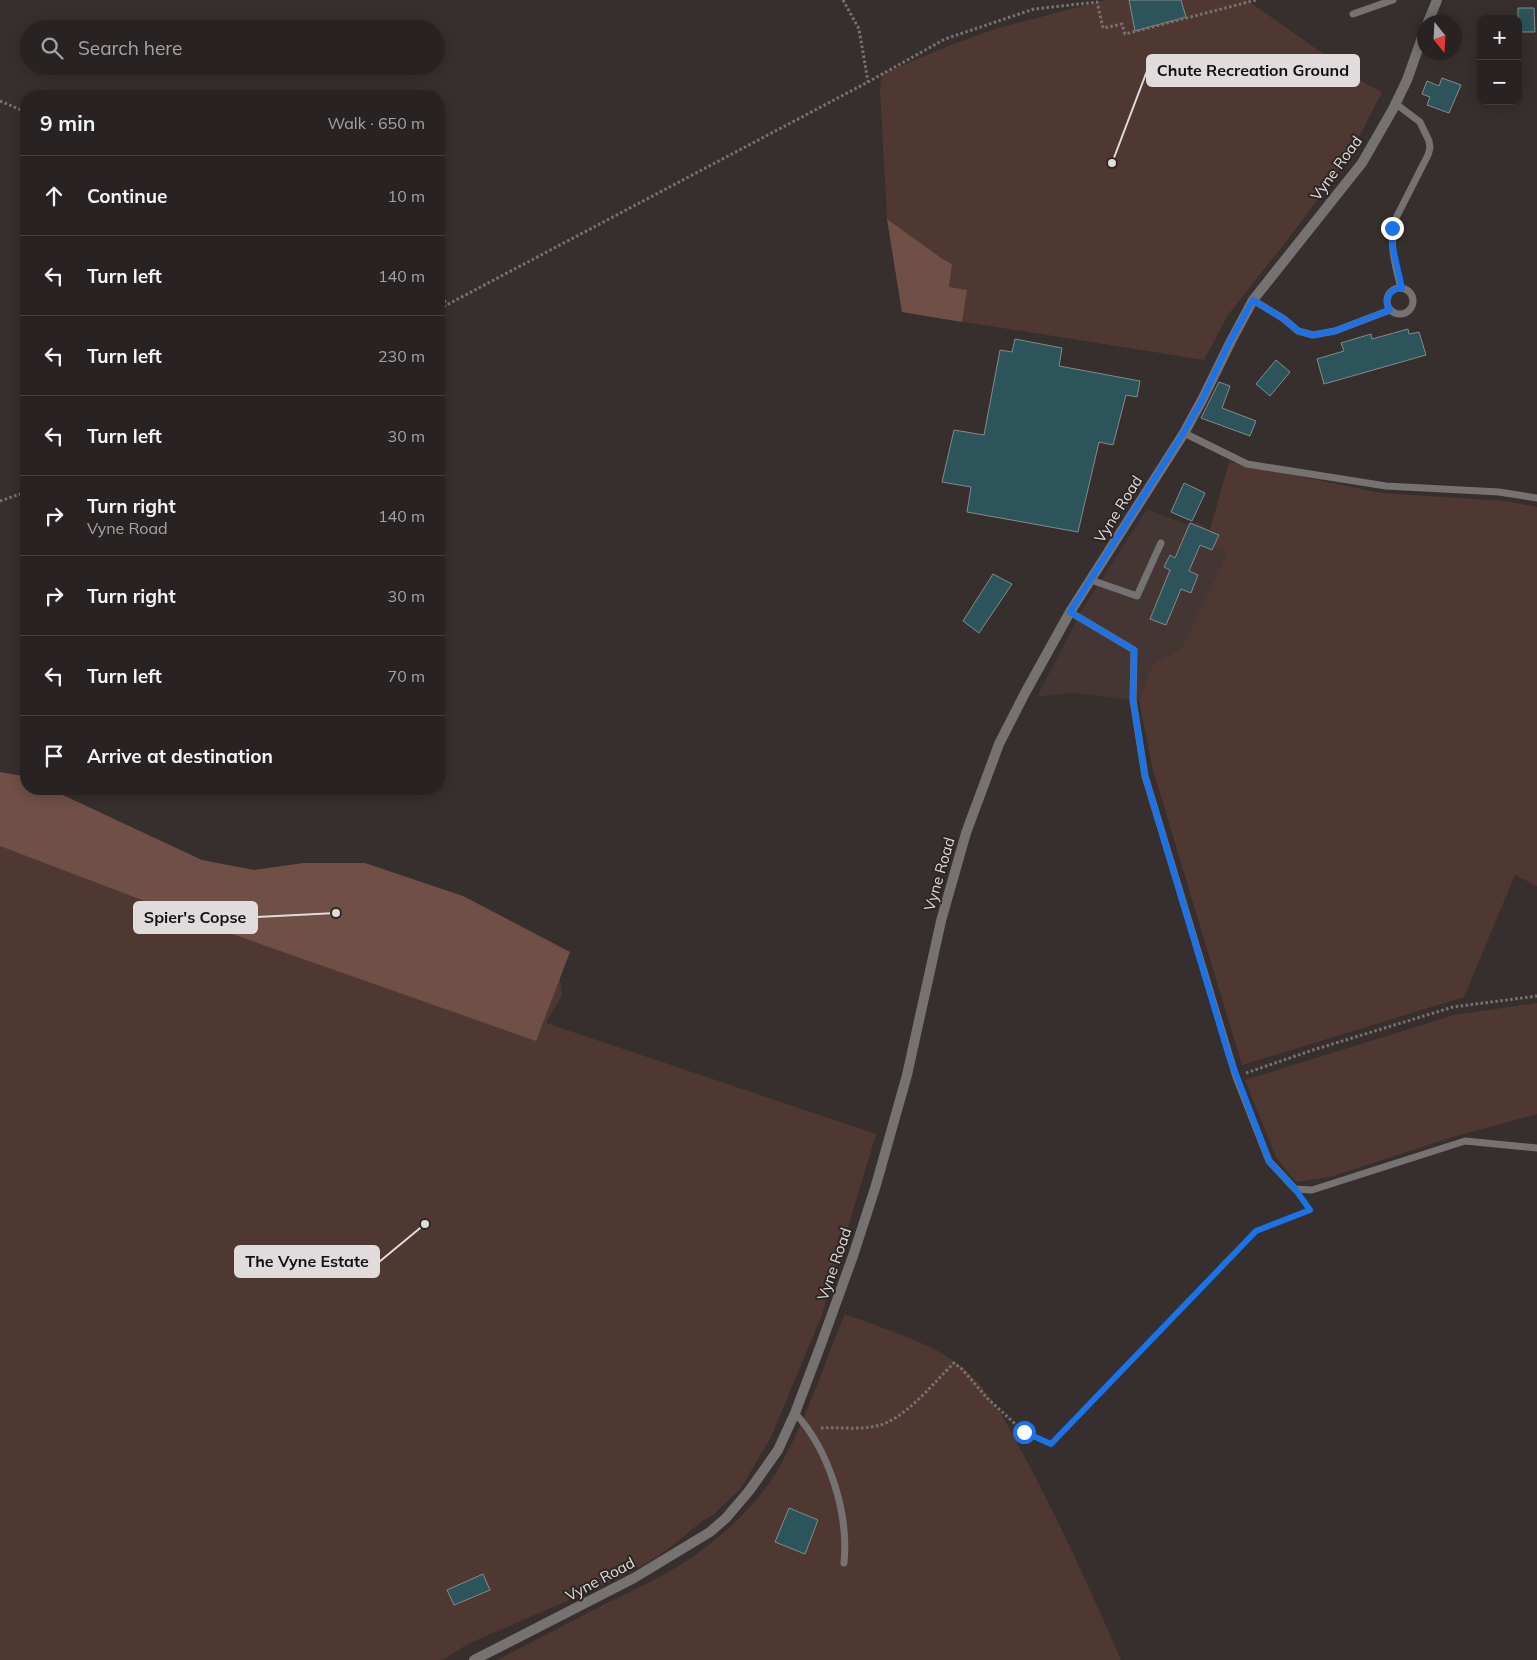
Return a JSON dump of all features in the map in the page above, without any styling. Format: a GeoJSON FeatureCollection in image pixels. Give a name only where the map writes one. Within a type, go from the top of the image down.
{"type":"FeatureCollection","features":[{"type":"Feature","properties":{"kind":"street"},"geometry":{"type":"LineString","coordinates":[[1431,15],[1437,0]]}},
{"type":"Feature","properties":{"kind":"street","name":"Vyne Road"},"geometry":{"type":"LineString","coordinates":[[474,1660],[634,1578],[710,1532],[738,1504],[778,1450],[795,1412],[853,1256],[876,1185],[907,1075],[942,920],[975,807],[999,744],[1036,671],[1070,612],[1184,432],[1253,300],[1362,163],[1396,104],[1417,50]]}},
{"type":"Feature","properties":{"kind":"lane"},"geometry":{"type":"LineString","coordinates":[[1353,14],[1393,0]]}},
{"type":"Feature","properties":{"kind":"lane"},"geometry":{"type":"LineString","coordinates":[[1396,104],[1420,122],[1429,140],[1430,148],[1392,228],[1392,244],[1402,288]]}},
{"type":"Feature","properties":{"kind":"lane"},"geometry":{"type":"LineString","coordinates":[[1402,288],[1412,295],[1413,304],[1409,312],[1401,315],[1390,310],[1387,297],[1393,290],[1402,288]]}},
{"type":"Feature","properties":{"kind":"lane"},"geometry":{"type":"LineString","coordinates":[[1253,300],[1284,319],[1298,331],[1313,335],[1335,331],[1390,310]]}},
{"type":"Feature","properties":{"kind":"lane"},"geometry":{"type":"LineString","coordinates":[[1184,432],[1247,464],[1386,486],[1499,492],[1537,498]]}},
{"type":"Feature","properties":{"kind":"lane"},"geometry":{"type":"LineString","coordinates":[[1092,580],[1137,596],[1161,544]]}},
{"type":"Feature","properties":{"kind":"lane"},"geometry":{"type":"LineString","coordinates":[[1070,612],[1134,650],[1133,700],[1145,776],[1236,1077],[1269,1161],[1295,1189],[1312,1190],[1465,1141],[1537,1148]]}},
{"type":"Feature","properties":{"kind":"lane"},"geometry":{"type":"LineString","coordinates":[[795,1412],[808,1428],[821,1451],[835,1486],[846,1534],[844,1562]]}},
{"type":"Feature","properties":{"kind":"path"},"geometry":{"type":"LineString","coordinates":[[843,0],[859,29],[868,82]]}},
{"type":"Feature","properties":{"kind":"path"},"geometry":{"type":"LineString","coordinates":[[445,301],[447,304],[868,82],[945,39],[1034,9],[1097,2],[1103,28],[1122,24],[1125,34],[1256,0]]}},
{"type":"Feature","properties":{"kind":"path"},"geometry":{"type":"LineString","coordinates":[[0,101],[20,109]]}},
{"type":"Feature","properties":{"kind":"path"},"geometry":{"type":"LineString","coordinates":[[0,501],[20,494]]}},
{"type":"Feature","properties":{"kind":"path"},"geometry":{"type":"LineString","coordinates":[[1236,1077],[1314,1050],[1453,1007],[1537,996]]}},
{"type":"Feature","properties":{"kind":"path"},"geometry":{"type":"LineString","coordinates":[[808,1428],[878,1426],[902,1414],[954,1363],[986,1398],[1024,1432],[1051,1444],[1256,1231],[1310,1210],[1295,1189]]}},
{"type":"Feature","properties":{"kind":"shaded area"},"geometry":{"type":"Polygon","coordinates":[[[1105,0],[1247,0],[1366,84],[1382,92],[1359,137],[1327,187],[1228,315],[1204,360],[902,312],[887,219],[880,90],[882,74],[995,29],[1105,0]]]}},
{"type":"Feature","properties":{"kind":"shaded area"},"geometry":{"type":"Polygon","coordinates":[[[887,219],[952,264],[949,287],[967,290],[962,322],[902,312],[887,219]]]}},
{"type":"Feature","properties":{"kind":"shaded area"},"geometry":{"type":"Polygon","coordinates":[[[1229,462],[1381,493],[1505,501],[1537,507],[1537,886],[1515,875],[1464,997],[1242,1065],[1153,770],[1139,701],[1152,664],[1181,649],[1228,552],[1206,544],[1229,462]]]}},
{"type":"Feature","properties":{"kind":"shaded area"},"geometry":{"type":"Polygon","coordinates":[[[1147,509],[1185,524],[1198,522],[1210,530],[1207,544],[1229,552],[1181,649],[1152,664],[1139,701],[1073,693],[1037,697],[1080,613],[1147,509]]]}},
{"type":"Feature","properties":{"kind":"shaded area"},"geometry":{"type":"Polygon","coordinates":[[[0,772],[20,775],[20,795],[63,795],[202,860],[254,870],[303,863],[365,863],[463,896],[570,952],[536,1041],[221,930],[0,846],[0,772]]]}},
{"type":"Feature","properties":{"kind":"shaded area"},"geometry":{"type":"Polygon","coordinates":[[[0,794],[61,817],[559,973],[562,995],[546,1023],[876,1134],[821,1317],[771,1437],[741,1488],[713,1515],[649,1562],[599,1587],[468,1644],[442,1660],[0,1660],[0,794]]]}},
{"type":"Feature","properties":{"kind":"shaded area"},"geometry":{"type":"Polygon","coordinates":[[[1537,1003],[1537,1114],[1453,1137],[1330,1177],[1296,1182],[1276,1157],[1245,1080],[1454,1015],[1537,1003]]]}},
{"type":"Feature","properties":{"kind":"shaded area"},"geometry":{"type":"Polygon","coordinates":[[[845,1314],[906,1337],[951,1359],[973,1378],[993,1401],[1009,1427],[1042,1491],[1100,1611],[1121,1660],[497,1660],[670,1571],[700,1552],[730,1527],[756,1500],[777,1471],[797,1433],[845,1314]]]}},
{"type":"Feature","properties":{"kind":"building"},"geometry":{"type":"Polygon","coordinates":[[[1129,0],[1181,0],[1186,17],[1135,31],[1129,0]]]}},
{"type":"Feature","properties":{"kind":"building"},"geometry":{"type":"Polygon","coordinates":[[[1518,8],[1534,8],[1535,32],[1522,32],[1522,15],[1518,15],[1518,8]]]}},
{"type":"Feature","properties":{"kind":"building"},"geometry":{"type":"Polygon","coordinates":[[[1442,78],[1461,85],[1449,113],[1427,105],[1430,97],[1422,94],[1427,81],[1439,86],[1442,78]]]}},
{"type":"Feature","properties":{"kind":"building"},"geometry":{"type":"Polygon","coordinates":[[[1408,329],[1409,334],[1419,332],[1426,355],[1324,384],[1317,359],[1344,351],[1341,343],[1371,334],[1372,339],[1408,329]]]}},
{"type":"Feature","properties":{"kind":"building"},"geometry":{"type":"Polygon","coordinates":[[[1015,339],[1062,348],[1059,366],[1140,381],[1137,397],[1126,395],[1113,445],[1099,442],[1078,532],[967,512],[971,487],[942,482],[954,430],[984,435],[1000,350],[1012,352],[1015,339]]]}},
{"type":"Feature","properties":{"kind":"building"},"geometry":{"type":"Polygon","coordinates":[[[1276,360],[1290,372],[1270,396],[1256,384],[1276,360]]]}},
{"type":"Feature","properties":{"kind":"building"},"geometry":{"type":"Polygon","coordinates":[[[1219,382],[1230,386],[1222,408],[1256,421],[1250,436],[1201,418],[1219,382]]]}},
{"type":"Feature","properties":{"kind":"building"},"geometry":{"type":"Polygon","coordinates":[[[1184,483],[1205,493],[1192,521],[1171,512],[1184,483]]]}},
{"type":"Feature","properties":{"kind":"building"},"geometry":{"type":"Polygon","coordinates":[[[1190,523],[1219,535],[1212,550],[1200,545],[1189,571],[1198,575],[1191,593],[1181,589],[1166,625],[1150,619],[1170,570],[1164,567],[1170,555],[1175,558],[1190,523]]]}},
{"type":"Feature","properties":{"kind":"building"},"geometry":{"type":"Polygon","coordinates":[[[993,574],[1012,584],[979,633],[963,621],[993,574]]]}},
{"type":"Feature","properties":{"kind":"building"},"geometry":{"type":"Polygon","coordinates":[[[789,1508],[818,1520],[805,1554],[775,1542],[789,1508]]]}},
{"type":"Feature","properties":{"kind":"building"},"geometry":{"type":"Polygon","coordinates":[[[483,1574],[490,1590],[454,1605],[447,1590],[483,1574]]]}},
{"type":"Feature","properties":{"kind":"place","name":"Chute Recreation Ground"},"geometry":{"type":"Point","coordinates":[1112,163]}},
{"type":"Feature","properties":{"kind":"place","name":"Spier's Copse"},"geometry":{"type":"Point","coordinates":[336,913]}},
{"type":"Feature","properties":{"kind":"place","name":"The Vyne Estate"},"geometry":{"type":"Point","coordinates":[425,1224]}},
{"type":"Feature","properties":{"kind":"route"},"geometry":{"type":"LineString","coordinates":[[1024,1432],[1051,1444],[1133,1360],[1224,1262],[1256,1231],[1310,1210],[1295,1189],[1269,1161],[1228,1053],[1145,776],[1133,700],[1134,650],[1070,612],[1184,432],[1253,300],[1284,319],[1298,331],[1313,335],[1335,331],[1390,310],[1387,302],[1389,293],[1397,288],[1402,288],[1392,244],[1392,228]]}}]}
